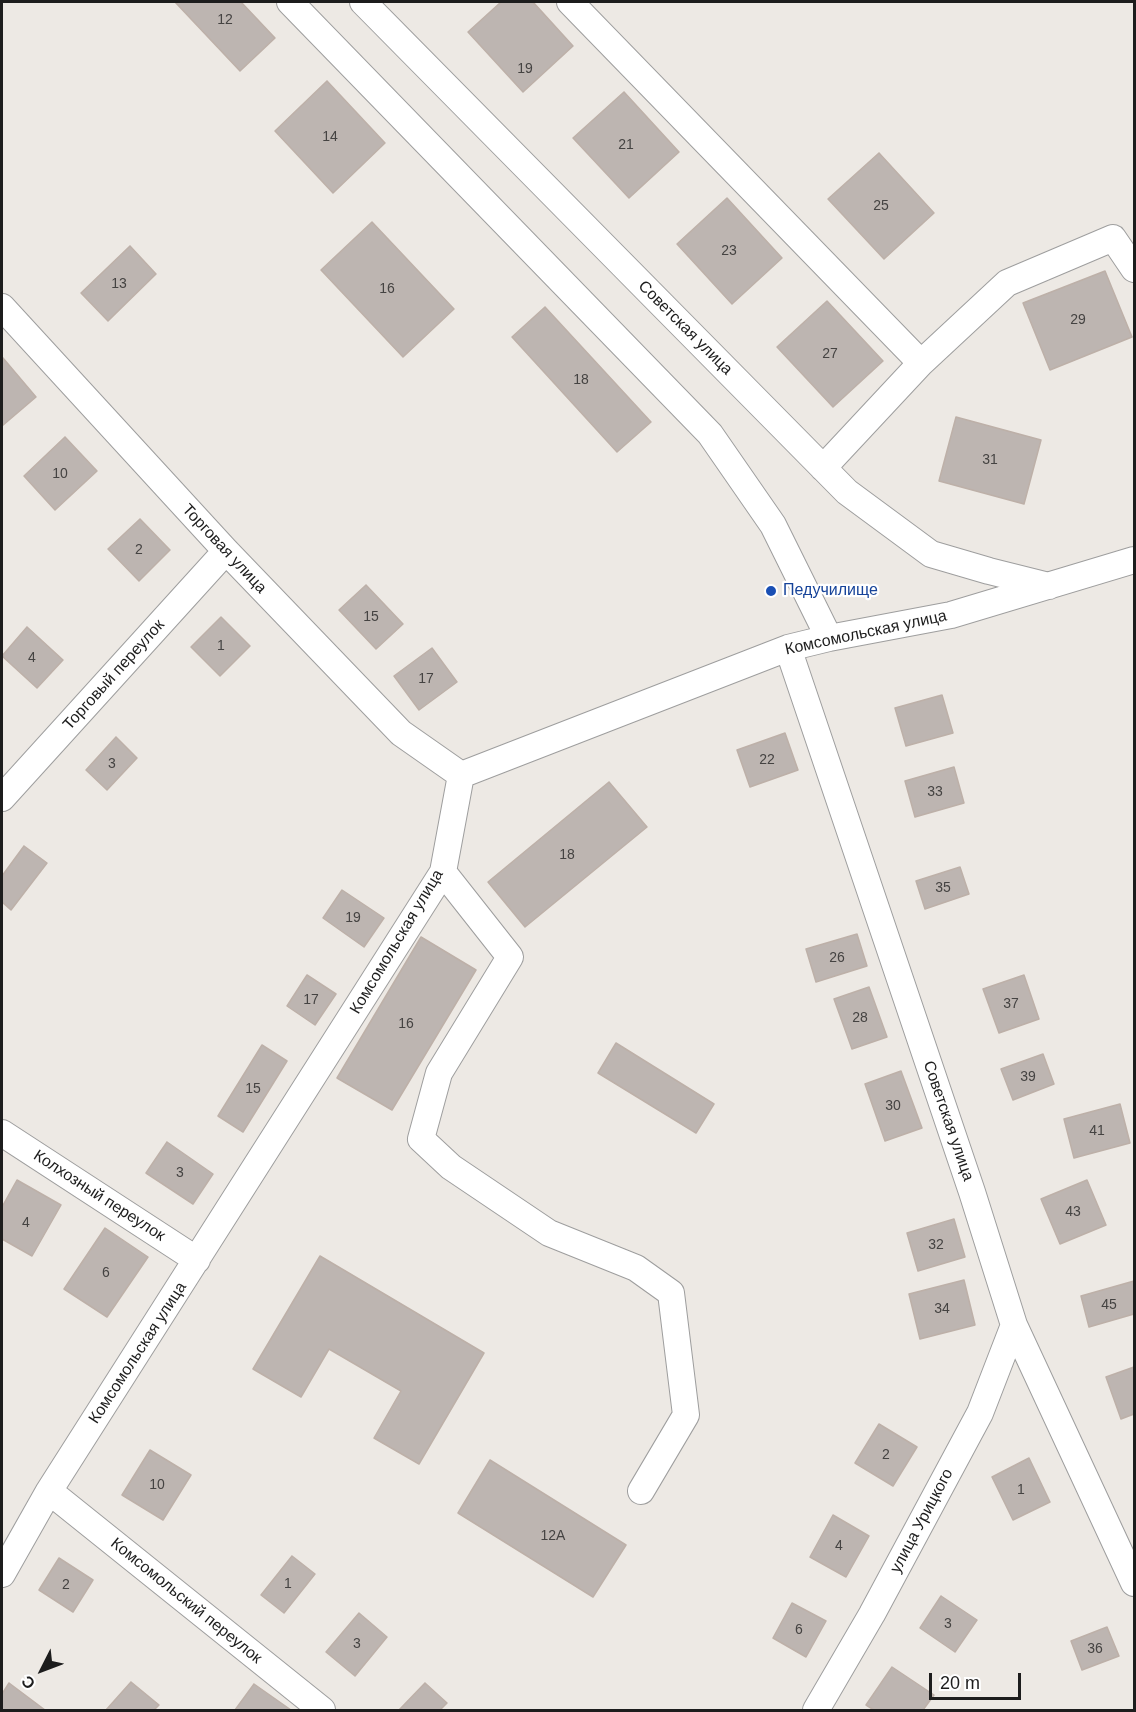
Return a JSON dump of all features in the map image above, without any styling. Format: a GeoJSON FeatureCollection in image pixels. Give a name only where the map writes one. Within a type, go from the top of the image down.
{"type":"FeatureCollection","features":[{"type":"Feature","properties":{"kind":"street"},"geometry":{"type":"LineString","coordinates":[[290,2],[710,434],[773,525],[828,638]]}},
{"type":"Feature","properties":{"kind":"street","name":"Советская улица"},"geometry":{"type":"LineString","coordinates":[[363,2],[847,492],[931,554],[1049,586]]}},
{"type":"Feature","properties":{"kind":"street"},"geometry":{"type":"LineString","coordinates":[[570,2],[921,363]]}},
{"type":"Feature","properties":{"kind":"street"},"geometry":{"type":"LineString","coordinates":[[823,468],[921,363],[1007,283],[1113,238],[1134,269]]}},
{"type":"Feature","properties":{"kind":"street","name":"Торговая улица"},"geometry":{"type":"LineString","coordinates":[[2,307],[226,551],[401,733],[461,776]]}},
{"type":"Feature","properties":{"kind":"street","name":"Торговый переулок"},"geometry":{"type":"LineString","coordinates":[[2,798],[226,551]]}},
{"type":"Feature","properties":{"kind":"street","name":"Комсомольская улица"},"geometry":{"type":"LineString","coordinates":[[2,1574],[49,1491],[443,872],[461,776],[788,648],[828,638],[951,615],[1134,560]]}},
{"type":"Feature","properties":{"kind":"street","name":"Советская улица"},"geometry":{"type":"LineString","coordinates":[[788,648],[968,1180],[1014,1325],[1134,1583]]}},
{"type":"Feature","properties":{"kind":"street"},"geometry":{"type":"LineString","coordinates":[[443,872],[510,957],[439,1073],[421,1139],[451,1167],[549,1233],[636,1268],[671,1293],[686,1415],[641,1491]]}},
{"type":"Feature","properties":{"kind":"street","name":"Колхозный переулок"},"geometry":{"type":"LineString","coordinates":[[2,1133],[197,1260]]}},
{"type":"Feature","properties":{"kind":"street","name":"улица Урицкого"},"geometry":{"type":"LineString","coordinates":[[816,1710],[872,1614],[980,1413],[1014,1325]]}},
{"type":"Feature","properties":{"kind":"street","name":"Комсомольский переулок"},"geometry":{"type":"LineString","coordinates":[[49,1491],[322,1710]]}},
{"type":"Feature","properties":{"kind":"building"},"geometry":{"type":"Polygon","coordinates":[[[175,2],[241,2],[275,38],[240,71],[175,2]]]}},
{"type":"Feature","properties":{"kind":"building"},"geometry":{"type":"Polygon","coordinates":[[[501,2],[533,2],[573,46],[523,92],[468,32],[501,2]]]}},
{"type":"Feature","properties":{"kind":"building"},"geometry":{"type":"Polygon","coordinates":[[[327,81],[385,143],[333,193],[275,131],[327,81]]]}},
{"type":"Feature","properties":{"kind":"building"},"geometry":{"type":"Polygon","coordinates":[[[624,92],[679,152],[629,198],[573,138],[624,92]]]}},
{"type":"Feature","properties":{"kind":"building"},"geometry":{"type":"Polygon","coordinates":[[[879,153],[934,213],[884,259],[828,199],[879,153]]]}},
{"type":"Feature","properties":{"kind":"building"},"geometry":{"type":"Polygon","coordinates":[[[727,198],[782,258],[732,304],[677,244],[727,198]]]}},
{"type":"Feature","properties":{"kind":"building"},"geometry":{"type":"Polygon","coordinates":[[[372,222],[454,309],[403,357],[321,270],[372,222]]]}},
{"type":"Feature","properties":{"kind":"building"},"geometry":{"type":"Polygon","coordinates":[[[130,246],[156,274],[108,321],[81,293],[130,246]]]}},
{"type":"Feature","properties":{"kind":"building"},"geometry":{"type":"Polygon","coordinates":[[[1105,271],[1132,337],[1050,370],[1023,303],[1105,271]]]}},
{"type":"Feature","properties":{"kind":"building"},"geometry":{"type":"Polygon","coordinates":[[[827,301],[883,361],[833,407],[777,347],[827,301]]]}},
{"type":"Feature","properties":{"kind":"building"},"geometry":{"type":"Polygon","coordinates":[[[545,307],[651,422],[617,452],[512,337],[545,307]]]}},
{"type":"Feature","properties":{"kind":"building"},"geometry":{"type":"Polygon","coordinates":[[[2,359],[36,397],[2,426],[2,359]]]}},
{"type":"Feature","properties":{"kind":"building"},"geometry":{"type":"Polygon","coordinates":[[[956,417],[1041,440],[1024,504],[939,481],[956,417]]]}},
{"type":"Feature","properties":{"kind":"building"},"geometry":{"type":"Polygon","coordinates":[[[65,437],[97,471],[55,510],[24,476],[65,437]]]}},
{"type":"Feature","properties":{"kind":"building"},"geometry":{"type":"Polygon","coordinates":[[[140,519],[170,550],[139,581],[108,549],[140,519]]]}},
{"type":"Feature","properties":{"kind":"building"},"geometry":{"type":"Polygon","coordinates":[[[366,585],[403,624],[376,649],[339,610],[366,585]]]}},
{"type":"Feature","properties":{"kind":"building"},"geometry":{"type":"Polygon","coordinates":[[[221,617],[250,646],[220,676],[191,647],[221,617]]]}},
{"type":"Feature","properties":{"kind":"building"},"geometry":{"type":"Polygon","coordinates":[[[27,627],[63,660],[37,688],[2,656],[27,627]]]}},
{"type":"Feature","properties":{"kind":"building"},"geometry":{"type":"Polygon","coordinates":[[[432,648],[457,682],[419,710],[394,676],[432,648]]]}},
{"type":"Feature","properties":{"kind":"building"},"geometry":{"type":"Polygon","coordinates":[[[942,695],[953,733],[906,746],[895,708],[942,695]]]}},
{"type":"Feature","properties":{"kind":"building"},"geometry":{"type":"Polygon","coordinates":[[[785,733],[798,770],[750,787],[737,750],[785,733]]]}},
{"type":"Feature","properties":{"kind":"building"},"geometry":{"type":"Polygon","coordinates":[[[116,737],[137,758],[107,790],[86,770],[116,737]]]}},
{"type":"Feature","properties":{"kind":"building"},"geometry":{"type":"Polygon","coordinates":[[[954,767],[964,803],[915,817],[905,781],[954,767]]]}},
{"type":"Feature","properties":{"kind":"building"},"geometry":{"type":"Polygon","coordinates":[[[609,782],[647,827],[525,927],[488,882],[609,782]]]}},
{"type":"Feature","properties":{"kind":"building"},"geometry":{"type":"Polygon","coordinates":[[[24,846],[47,863],[11,910],[2,902],[2,876],[24,846]]]}},
{"type":"Feature","properties":{"kind":"building"},"geometry":{"type":"Polygon","coordinates":[[[960,867],[969,894],[925,909],[916,881],[960,867]]]}},
{"type":"Feature","properties":{"kind":"building"},"geometry":{"type":"Polygon","coordinates":[[[342,890],[384,918],[364,947],[323,918],[342,890]]]}},
{"type":"Feature","properties":{"kind":"building"},"geometry":{"type":"Polygon","coordinates":[[[857,934],[867,966],[816,982],[806,949],[857,934]]]}},
{"type":"Feature","properties":{"kind":"building"},"geometry":{"type":"Polygon","coordinates":[[[421,937],[476,970],[392,1110],[337,1078],[421,937]]]}},
{"type":"Feature","properties":{"kind":"building"},"geometry":{"type":"Polygon","coordinates":[[[307,975],[336,994],[315,1025],[287,1006],[307,975]]]}},
{"type":"Feature","properties":{"kind":"building"},"geometry":{"type":"Polygon","coordinates":[[[1024,975],[1039,1019],[999,1033],[983,989],[1024,975]]]}},
{"type":"Feature","properties":{"kind":"building"},"geometry":{"type":"Polygon","coordinates":[[[869,987],[887,1037],[852,1049],[834,999],[869,987]]]}},
{"type":"Feature","properties":{"kind":"building"},"geometry":{"type":"Polygon","coordinates":[[[616,1043],[714,1104],[696,1133],[598,1073],[616,1043]]]}},
{"type":"Feature","properties":{"kind":"building"},"geometry":{"type":"Polygon","coordinates":[[[262,1045],[287,1061],[243,1132],[218,1116],[262,1045]]]}},
{"type":"Feature","properties":{"kind":"building"},"geometry":{"type":"Polygon","coordinates":[[[1043,1054],[1054,1084],[1013,1100],[1001,1069],[1043,1054]]]}},
{"type":"Feature","properties":{"kind":"building"},"geometry":{"type":"Polygon","coordinates":[[[901,1071],[922,1128],[885,1141],[865,1084],[901,1071]]]}},
{"type":"Feature","properties":{"kind":"building"},"geometry":{"type":"Polygon","coordinates":[[[1120,1104],[1130,1143],[1074,1158],[1064,1119],[1120,1104]]]}},
{"type":"Feature","properties":{"kind":"building"},"geometry":{"type":"Polygon","coordinates":[[[167,1142],[213,1174],[193,1204],[146,1173],[167,1142]]]}},
{"type":"Feature","properties":{"kind":"building"},"geometry":{"type":"Polygon","coordinates":[[[17,1180],[61,1205],[32,1256],[2,1239],[2,1207],[17,1180]]]}},
{"type":"Feature","properties":{"kind":"building"},"geometry":{"type":"Polygon","coordinates":[[[1087,1180],[1106,1225],[1060,1244],[1041,1199],[1087,1180]]]}},
{"type":"Feature","properties":{"kind":"building"},"geometry":{"type":"Polygon","coordinates":[[[954,1219],[965,1257],[918,1271],[907,1233],[954,1219]]]}},
{"type":"Feature","properties":{"kind":"building"},"geometry":{"type":"Polygon","coordinates":[[[105,1228],[148,1257],[107,1317],[64,1289],[105,1228]]]}},
{"type":"Feature","properties":{"kind":"building"},"geometry":{"type":"Polygon","coordinates":[[[320,1256],[484,1353],[419,1464],[374,1438],[401,1391],[329,1349],[301,1397],[253,1369],[320,1256]]]}},
{"type":"Feature","properties":{"kind":"building"},"geometry":{"type":"Polygon","coordinates":[[[964,1280],[975,1325],[920,1339],[909,1294],[964,1280]]]}},
{"type":"Feature","properties":{"kind":"building"},"geometry":{"type":"Polygon","coordinates":[[[1134,1281],[1134,1314],[1089,1327],[1081,1296],[1134,1281]]]}},
{"type":"Feature","properties":{"kind":"building"},"geometry":{"type":"Polygon","coordinates":[[[1134,1367],[1134,1414],[1121,1419],[1106,1377],[1134,1367]]]}},
{"type":"Feature","properties":{"kind":"building"},"geometry":{"type":"Polygon","coordinates":[[[879,1424],[917,1447],[893,1486],[855,1463],[879,1424]]]}},
{"type":"Feature","properties":{"kind":"building"},"geometry":{"type":"Polygon","coordinates":[[[150,1450],[191,1475],[163,1520],[122,1495],[150,1450]]]}},
{"type":"Feature","properties":{"kind":"building"},"geometry":{"type":"Polygon","coordinates":[[[1029,1458],[1050,1502],[1013,1520],[992,1477],[1029,1458]]]}},
{"type":"Feature","properties":{"kind":"building"},"geometry":{"type":"Polygon","coordinates":[[[490,1460],[626,1545],[593,1597],[458,1513],[490,1460]]]}},
{"type":"Feature","properties":{"kind":"building"},"geometry":{"type":"Polygon","coordinates":[[[833,1515],[869,1536],[846,1577],[810,1557],[833,1515]]]}},
{"type":"Feature","properties":{"kind":"building"},"geometry":{"type":"Polygon","coordinates":[[[292,1556],[315,1574],[284,1613],[261,1595],[292,1556]]]}},
{"type":"Feature","properties":{"kind":"building"},"geometry":{"type":"Polygon","coordinates":[[[59,1558],[93,1580],[73,1612],[39,1590],[59,1558]]]}},
{"type":"Feature","properties":{"kind":"building"},"geometry":{"type":"Polygon","coordinates":[[[941,1596],[977,1620],[955,1652],[920,1628],[941,1596]]]}},
{"type":"Feature","properties":{"kind":"building"},"geometry":{"type":"Polygon","coordinates":[[[792,1603],[826,1621],[806,1657],[773,1638],[792,1603]]]}},
{"type":"Feature","properties":{"kind":"building"},"geometry":{"type":"Polygon","coordinates":[[[359,1613],[387,1637],[355,1676],[326,1652],[359,1613]]]}},
{"type":"Feature","properties":{"kind":"building"},"geometry":{"type":"Polygon","coordinates":[[[1107,1627],[1119,1656],[1082,1670],[1071,1641],[1107,1627]]]}},
{"type":"Feature","properties":{"kind":"building"},"geometry":{"type":"Polygon","coordinates":[[[892,1667],[934,1695],[923,1710],[874,1710],[866,1705],[892,1667]]]}},
{"type":"Feature","properties":{"kind":"building"},"geometry":{"type":"Polygon","coordinates":[[[131,1682],[159,1705],[154,1710],[106,1710],[131,1682]]]}},
{"type":"Feature","properties":{"kind":"building"},"geometry":{"type":"Polygon","coordinates":[[[9,1683],[45,1710],[2,1710],[2,1694],[9,1683]]]}},
{"type":"Feature","properties":{"kind":"building"},"geometry":{"type":"Polygon","coordinates":[[[425,1683],[447,1703],[440,1710],[399,1710],[425,1683]]]}},
{"type":"Feature","properties":{"kind":"building"},"geometry":{"type":"Polygon","coordinates":[[[254,1684],[291,1710],[235,1710],[254,1684]]]}},
{"type":"Feature","properties":{"kind":"place","name":"Педучилище"},"geometry":{"type":"Point","coordinates":[771,591]}}]}
